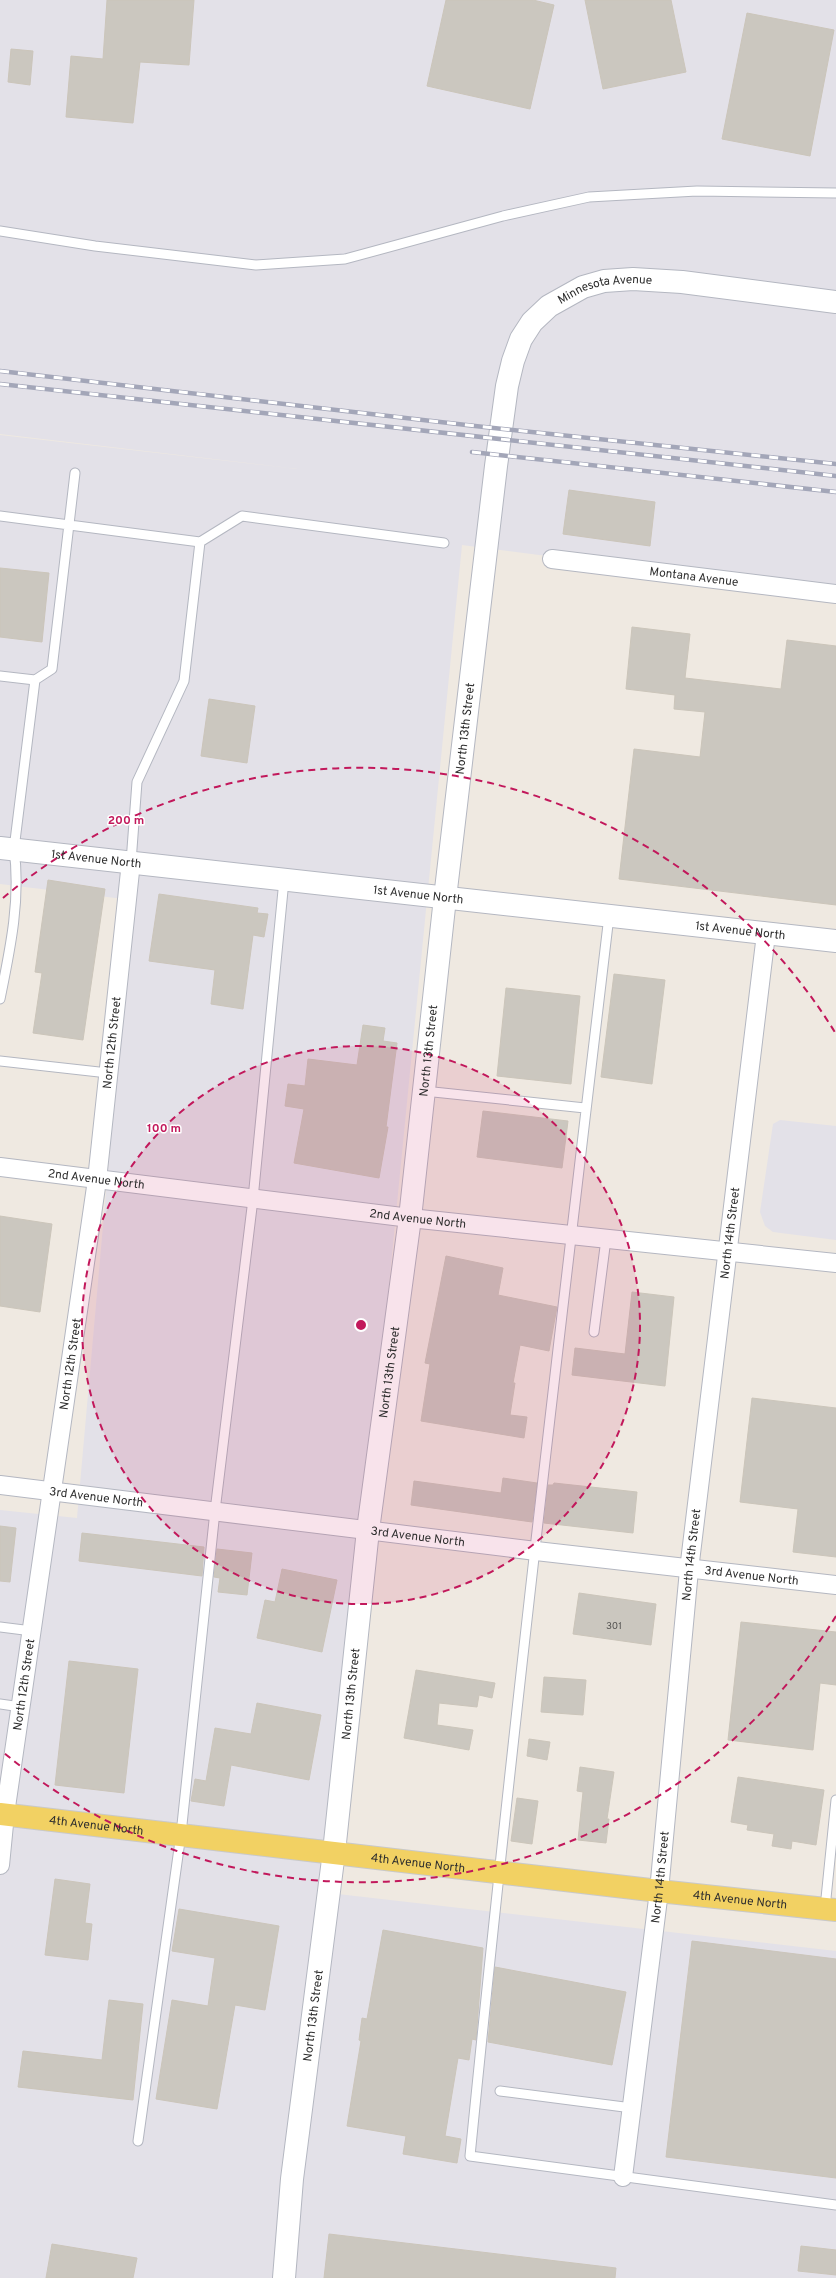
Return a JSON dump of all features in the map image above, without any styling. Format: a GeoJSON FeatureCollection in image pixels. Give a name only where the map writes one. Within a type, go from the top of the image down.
{"type":"FeatureCollection","features":[{"type":"Feature","properties":{"kind":"main road","name":"4th Avenue North"},"geometry":{"type":"LineString","coordinates":[[3,1814],[659,1891],[831,1909]]}},
{"type":"Feature","properties":{"kind":"street","name":"Minnesota Avenue"},"geometry":{"type":"LineString","coordinates":[[496,466],[506,386],[521,339],[532,322],[549,306],[583,287],[604,281],[633,279],[682,282],[836,302]]}},
{"type":"Feature","properties":{"kind":"street","name":"North 13th Street"},"geometry":{"type":"LineString","coordinates":[[284,2278],[293,2173],[334,1852],[368,1530],[410,1218],[445,898],[496,466]]}},
{"type":"Feature","properties":{"kind":"street","name":"Montana Avenue"},"geometry":{"type":"LineString","coordinates":[[552,559],[836,594]]}},
{"type":"Feature","properties":{"kind":"street","name":"1st Avenue North"},"geometry":{"type":"LineString","coordinates":[[7,849],[836,941]]}},
{"type":"Feature","properties":{"kind":"street","name":"North 12th Street"},"geometry":{"type":"LineString","coordinates":[[0,1865],[3,1814],[21,1707],[97,1180],[131,862]]}},
{"type":"Feature","properties":{"kind":"street","name":"North 14th Street"},"geometry":{"type":"LineString","coordinates":[[623,2177],[659,1891],[689,1570],[726,1251],[766,934]]}},
{"type":"Feature","properties":{"kind":"street","name":"2nd Avenue North"},"geometry":{"type":"LineString","coordinates":[[0,1167],[410,1218],[836,1264]]}},
{"type":"Feature","properties":{"kind":"street","name":"3rd Avenue North"},"geometry":{"type":"LineString","coordinates":[[0,1485],[53,1490],[689,1570],[836,1585]]}},
{"type":"Feature","properties":{"kind":"lane"},"geometry":{"type":"LineString","coordinates":[[0,231],[95,246],[256,265],[345,259],[503,216],[589,197],[697,191],[836,193]]}},
{"type":"Feature","properties":{"kind":"lane"},"geometry":{"type":"LineString","coordinates":[[0,676],[35,680],[52,669],[75,473]]}},
{"type":"Feature","properties":{"kind":"lane"},"geometry":{"type":"LineString","coordinates":[[0,516],[200,542],[242,516],[444,543]]}},
{"type":"Feature","properties":{"kind":"lane"},"geometry":{"type":"LineString","coordinates":[[131,862],[138,782],[184,681],[200,542]]}},
{"type":"Feature","properties":{"kind":"lane"},"geometry":{"type":"LineString","coordinates":[[0,999],[8,958],[17,876],[7,849],[35,680]]}},
{"type":"Feature","properties":{"kind":"lane"},"geometry":{"type":"LineString","coordinates":[[138,2141],[181,1834],[215,1511],[253,1199],[284,880]]}},
{"type":"Feature","properties":{"kind":"lane"},"geometry":{"type":"LineString","coordinates":[[609,916],[570,1235],[536,1551],[498,1872],[470,2156],[836,2205]]}},
{"type":"Feature","properties":{"kind":"lane"},"geometry":{"type":"LineString","coordinates":[[0,1061],[108,1073]]}},
{"type":"Feature","properties":{"kind":"lane"},"geometry":{"type":"LineString","coordinates":[[424,1091],[585,1108]]}},
{"type":"Feature","properties":{"kind":"lane"},"geometry":{"type":"LineString","coordinates":[[594,1332],[606,1239]]}},
{"type":"Feature","properties":{"kind":"lane"},"geometry":{"type":"LineString","coordinates":[[0,1627],[32,1631]]}},
{"type":"Feature","properties":{"kind":"lane"},"geometry":{"type":"LineString","coordinates":[[0,1704],[21,1707]]}},
{"type":"Feature","properties":{"kind":"lane"},"geometry":{"type":"LineString","coordinates":[[831,1909],[836,1800]]}},
{"type":"Feature","properties":{"kind":"lane"},"geometry":{"type":"LineString","coordinates":[[500,2091],[632,2108]]}},
{"type":"Feature","properties":{"kind":"shaded area"},"geometry":{"type":"Polygon","coordinates":[[[0,0],[836,0],[836,593],[462,545],[329,1893],[836,1951],[836,2278],[0,2278],[0,1510],[77,1518],[132,900],[0,884],[0,435],[298,469],[0,434],[0,0]]]}},
{"type":"Feature","properties":{"kind":"shaded area"},"geometry":{"type":"Polygon","coordinates":[[[780,1120],[836,1126],[836,1240],[773,1232],[765,1226],[760,1212],[773,1124],[780,1120]]]}},
{"type":"Feature","properties":{"kind":"building"},"geometry":{"type":"Polygon","coordinates":[[[107,0],[194,0],[189,65],[140,62],[133,123],[66,117],[71,56],[103,59],[107,0]]]}},
{"type":"Feature","properties":{"kind":"building"},"geometry":{"type":"Polygon","coordinates":[[[446,0],[533,0],[554,5],[530,109],[427,86],[446,0]]]}},
{"type":"Feature","properties":{"kind":"building"},"geometry":{"type":"Polygon","coordinates":[[[585,0],[671,0],[686,72],[603,89],[585,0]]]}},
{"type":"Feature","properties":{"kind":"building"},"geometry":{"type":"Polygon","coordinates":[[[747,13],[834,30],[810,156],[722,139],[747,13]]]}},
{"type":"Feature","properties":{"kind":"building"},"geometry":{"type":"Polygon","coordinates":[[[11,49],[33,51],[30,85],[8,82],[11,49]]]}},
{"type":"Feature","properties":{"kind":"building"},"geometry":{"type":"Polygon","coordinates":[[[569,490],[655,502],[650,546],[563,534],[569,490]]]}},
{"type":"Feature","properties":{"kind":"building"},"geometry":{"type":"Polygon","coordinates":[[[0,568],[49,573],[42,642],[0,637],[0,568]]]}},
{"type":"Feature","properties":{"kind":"building"},"geometry":{"type":"Polygon","coordinates":[[[632,627],[690,634],[685,678],[781,689],[787,640],[836,646],[836,905],[619,879],[634,749],[700,757],[705,712],[674,709],[675,695],[626,689],[632,627]]]}},
{"type":"Feature","properties":{"kind":"building"},"geometry":{"type":"Polygon","coordinates":[[[209,699],[255,706],[247,763],[201,756],[209,699]]]}},
{"type":"Feature","properties":{"kind":"building"},"geometry":{"type":"Polygon","coordinates":[[[48,880],[105,889],[83,1040],[33,1033],[42,973],[35,972],[48,880]]]}},
{"type":"Feature","properties":{"kind":"building"},"geometry":{"type":"Polygon","coordinates":[[[159,894],[258,908],[257,913],[268,914],[264,937],[253,935],[243,1009],[211,1004],[215,970],[149,961],[159,894]]]}},
{"type":"Feature","properties":{"kind":"building"},"geometry":{"type":"Polygon","coordinates":[[[614,974],[665,980],[652,1084],[601,1077],[614,974]]]}},
{"type":"Feature","properties":{"kind":"building"},"geometry":{"type":"Polygon","coordinates":[[[506,988],[580,996],[571,1084],[497,1076],[506,988]]]}},
{"type":"Feature","properties":{"kind":"building"},"geometry":{"type":"Polygon","coordinates":[[[363,1025],[385,1028],[383,1041],[397,1043],[386,1127],[388,1127],[379,1178],[294,1163],[304,1109],[285,1106],[288,1084],[305,1086],[308,1059],[357,1065],[363,1025]]]}},
{"type":"Feature","properties":{"kind":"building"},"geometry":{"type":"Polygon","coordinates":[[[483,1111],[568,1121],[562,1168],[477,1157],[483,1111]]]}},
{"type":"Feature","properties":{"kind":"building"},"geometry":{"type":"Polygon","coordinates":[[[0,1216],[52,1224],[40,1312],[0,1306],[0,1216]]]}},
{"type":"Feature","properties":{"kind":"building"},"geometry":{"type":"Polygon","coordinates":[[[446,1256],[503,1268],[498,1295],[557,1307],[549,1351],[520,1345],[513,1383],[515,1383],[510,1415],[527,1417],[524,1438],[421,1421],[430,1364],[425,1363],[446,1256]]]}},
{"type":"Feature","properties":{"kind":"building"},"geometry":{"type":"Polygon","coordinates":[[[632,1292],[674,1297],[665,1386],[572,1375],[575,1348],[625,1354],[632,1292]]]}},
{"type":"Feature","properties":{"kind":"building"},"geometry":{"type":"Polygon","coordinates":[[[752,1398],[836,1408],[836,1557],[793,1552],[798,1509],[740,1502],[752,1398]]]}},
{"type":"Feature","properties":{"kind":"building"},"geometry":{"type":"Polygon","coordinates":[[[503,1478],[537,1483],[532,1522],[411,1505],[414,1481],[501,1493],[503,1478]]]}},
{"type":"Feature","properties":{"kind":"building"},"geometry":{"type":"Polygon","coordinates":[[[554,1483],[637,1492],[633,1533],[544,1523],[548,1485],[553,1485],[554,1483]]]}},
{"type":"Feature","properties":{"kind":"building"},"geometry":{"type":"Polygon","coordinates":[[[0,1526],[16,1528],[10,1582],[0,1581],[0,1526]]]}},
{"type":"Feature","properties":{"kind":"building"},"geometry":{"type":"Polygon","coordinates":[[[82,1533],[204,1547],[202,1576],[79,1561],[82,1533]]]}},
{"type":"Feature","properties":{"kind":"building"},"geometry":{"type":"Polygon","coordinates":[[[217,1549],[252,1553],[247,1595],[218,1592],[220,1578],[214,1577],[217,1549]]]}},
{"type":"Feature","properties":{"kind":"building"},"geometry":{"type":"Polygon","coordinates":[[[282,1569],[337,1580],[322,1652],[257,1638],[265,1600],[275,1602],[282,1569]]]}},
{"type":"Feature","properties":{"kind":"building"},"geometry":{"type":"Polygon","coordinates":[[[579,1593],[656,1604],[651,1645],[573,1634],[579,1593]]]}},
{"type":"Feature","properties":{"kind":"building"},"geometry":{"type":"Polygon","coordinates":[[[741,1622],[836,1632],[836,1685],[820,1683],[813,1750],[728,1740],[741,1622]]]}},
{"type":"Feature","properties":{"kind":"building"},"geometry":{"type":"Polygon","coordinates":[[[69,1661],[138,1669],[124,1793],[55,1785],[69,1661]]]}},
{"type":"Feature","properties":{"kind":"building"},"geometry":{"type":"Polygon","coordinates":[[[416,1670],[495,1683],[492,1698],[479,1695],[477,1707],[439,1703],[437,1725],[473,1730],[469,1750],[404,1738],[416,1670]]]}},
{"type":"Feature","properties":{"kind":"building"},"geometry":{"type":"Polygon","coordinates":[[[544,1677],[586,1680],[583,1715],[541,1712],[544,1677]]]}},
{"type":"Feature","properties":{"kind":"building"},"geometry":{"type":"Polygon","coordinates":[[[257,1703],[321,1715],[309,1780],[231,1765],[224,1806],[191,1801],[195,1779],[206,1781],[215,1728],[251,1734],[257,1703]]]}},
{"type":"Feature","properties":{"kind":"building"},"geometry":{"type":"Polygon","coordinates":[[[529,1739],[550,1742],[547,1760],[527,1756],[529,1739]]]}},
{"type":"Feature","properties":{"kind":"building"},"geometry":{"type":"Polygon","coordinates":[[[580,1767],[614,1772],[607,1819],[609,1819],[606,1843],[578,1840],[583,1792],[577,1791],[580,1767]]]}},
{"type":"Feature","properties":{"kind":"building"},"geometry":{"type":"Polygon","coordinates":[[[738,1777],[824,1790],[816,1845],[792,1841],[791,1849],[772,1846],[774,1834],[747,1830],[748,1825],[731,1822],[738,1777]]]}},
{"type":"Feature","properties":{"kind":"building"},"geometry":{"type":"Polygon","coordinates":[[[517,1798],[538,1801],[532,1844],[511,1841],[517,1798]]]}},
{"type":"Feature","properties":{"kind":"building"},"geometry":{"type":"Polygon","coordinates":[[[55,1879],[90,1884],[85,1923],[92,1924],[88,1960],[45,1955],[55,1879]]]}},
{"type":"Feature","properties":{"kind":"building"},"geometry":{"type":"Polygon","coordinates":[[[179,1909],[279,1926],[265,2010],[235,2005],[217,2109],[156,2099],[172,2000],[208,2006],[215,1958],[172,1951],[179,1909]]]}},
{"type":"Feature","properties":{"kind":"building"},"geometry":{"type":"Polygon","coordinates":[[[383,1930],[483,1948],[476,2040],[472,2039],[469,2060],[458,2058],[445,2136],[461,2139],[457,2163],[403,2154],[406,2136],[347,2126],[361,2041],[359,2040],[362,2018],[367,2019],[383,1930]]]}},
{"type":"Feature","properties":{"kind":"building"},"geometry":{"type":"Polygon","coordinates":[[[692,1941],[836,1959],[836,2178],[666,2157],[692,1941]]]}},
{"type":"Feature","properties":{"kind":"building"},"geometry":{"type":"Polygon","coordinates":[[[495,1967],[626,1992],[612,2065],[488,2042],[495,1967]]]}},
{"type":"Feature","properties":{"kind":"building"},"geometry":{"type":"Polygon","coordinates":[[[109,2000],[143,2004],[133,2100],[18,2087],[23,2051],[102,2060],[109,2000]]]}},
{"type":"Feature","properties":{"kind":"building"},"geometry":{"type":"Polygon","coordinates":[[[329,2234],[616,2268],[615,2278],[324,2278],[329,2234]]]}},
{"type":"Feature","properties":{"kind":"building"},"geometry":{"type":"Polygon","coordinates":[[[52,2244],[137,2258],[133,2278],[46,2278],[52,2244]]]}},
{"type":"Feature","properties":{"kind":"building"},"geometry":{"type":"Polygon","coordinates":[[[801,2246],[836,2250],[836,2275],[798,2271],[801,2246]]]}},
{"type":"Feature","properties":{"kind":"railway"},"geometry":{"type":"LineString","coordinates":[[0,371],[475,426],[836,464]]}},
{"type":"Feature","properties":{"kind":"railway"},"geometry":{"type":"LineString","coordinates":[[0,384],[836,476]]}},
{"type":"Feature","properties":{"kind":"railway"},"geometry":{"type":"LineString","coordinates":[[472,452],[836,492]]}}]}
